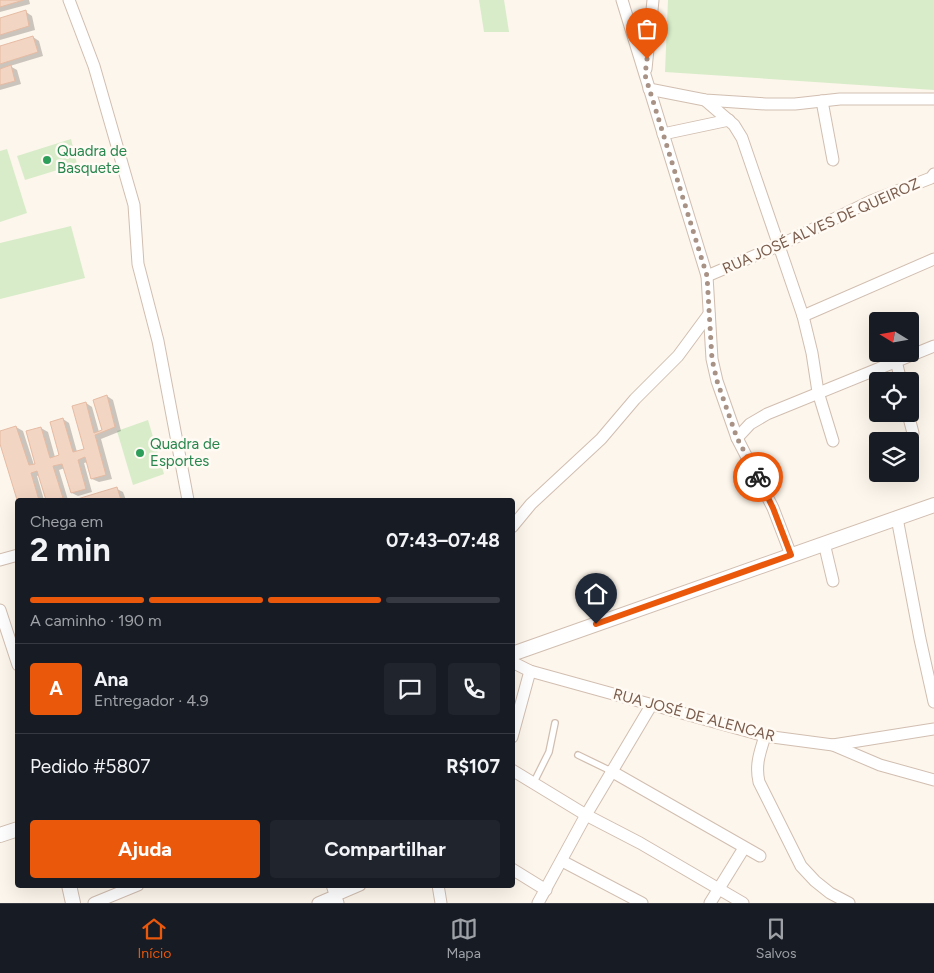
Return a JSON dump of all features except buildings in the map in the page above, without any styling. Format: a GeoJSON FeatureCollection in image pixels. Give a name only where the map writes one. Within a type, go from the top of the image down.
{"type":"FeatureCollection","features":[{"type":"Feature","properties":{"kind":"street"},"geometry":{"type":"LineString","coordinates":[[69,0],[94,66],[134,205],[138,264],[158,341],[188,498]]}},
{"type":"Feature","properties":{"kind":"street"},"geometry":{"type":"LineString","coordinates":[[622,0],[707,276],[712,359],[717,381],[737,438],[773,508],[791,555]]}},
{"type":"Feature","properties":{"kind":"street"},"geometry":{"type":"LineString","coordinates":[[645,75],[653,0]]}},
{"type":"Feature","properties":{"kind":"street"},"geometry":{"type":"LineString","coordinates":[[649,90],[705,100],[766,104],[863,99],[934,99]]}},
{"type":"Feature","properties":{"kind":"street"},"geometry":{"type":"LineString","coordinates":[[705,100],[729,120],[742,138],[803,316],[812,353],[818,392],[833,441]]}},
{"type":"Feature","properties":{"kind":"street"},"geometry":{"type":"LineString","coordinates":[[822,101],[833,160]]}},
{"type":"Feature","properties":{"kind":"street"},"geometry":{"type":"LineString","coordinates":[[663,134],[729,120]]}},
{"type":"Feature","properties":{"kind":"street","name":"RUA JOSÉ ALVES DE QUEIROZ"},"geometry":{"type":"LineString","coordinates":[[707,276],[780,245],[871,200],[931,178],[934,174]]}},
{"type":"Feature","properties":{"kind":"street"},"geometry":{"type":"LineString","coordinates":[[803,316],[934,260]]}},
{"type":"Feature","properties":{"kind":"street"},"geometry":{"type":"LineString","coordinates":[[515,523],[531,504],[600,438],[635,399],[678,356],[709,314]]}},
{"type":"Feature","properties":{"kind":"street"},"geometry":{"type":"LineString","coordinates":[[919,352],[934,346]]}},
{"type":"Feature","properties":{"kind":"street"},"geometry":{"type":"LineString","coordinates":[[737,438],[757,419],[893,362]]}},
{"type":"Feature","properties":{"kind":"street"},"geometry":{"type":"LineString","coordinates":[[515,653],[934,505]]}},
{"type":"Feature","properties":{"kind":"street"},"geometry":{"type":"LineString","coordinates":[[896,518],[934,702]]}},
{"type":"Feature","properties":{"kind":"street"},"geometry":{"type":"LineString","coordinates":[[824,543],[833,582]]}},
{"type":"Feature","properties":{"kind":"street"},"geometry":{"type":"LineString","coordinates":[[0,560],[15,556]]}},
{"type":"Feature","properties":{"kind":"street"},"geometry":{"type":"LineString","coordinates":[[0,610],[2,622],[15,657]]}},
{"type":"Feature","properties":{"kind":"street","name":"RUA JOSÉ DE ALENCAR"},"geometry":{"type":"LineString","coordinates":[[515,664],[530,672],[765,736],[833,745],[880,765],[934,780]]}},
{"type":"Feature","properties":{"kind":"street"},"geometry":{"type":"LineString","coordinates":[[515,726],[530,672]]}},
{"type":"Feature","properties":{"kind":"street"},"geometry":{"type":"LineString","coordinates":[[538,903],[611,771],[652,704]]}},
{"type":"Feature","properties":{"kind":"street"},"geometry":{"type":"LineString","coordinates":[[833,745],[934,729]]}},
{"type":"Feature","properties":{"kind":"street"},"geometry":{"type":"LineString","coordinates":[[765,736],[757,766],[759,782],[793,852],[801,866],[815,882],[849,903]]}},
{"type":"Feature","properties":{"kind":"street"},"geometry":{"type":"LineString","coordinates":[[611,771],[760,856]]}},
{"type":"Feature","properties":{"kind":"street"},"geometry":{"type":"LineString","coordinates":[[515,772],[586,815],[640,843],[743,903]]}},
{"type":"Feature","properties":{"kind":"street"},"geometry":{"type":"LineString","coordinates":[[0,835],[15,830]]}},
{"type":"Feature","properties":{"kind":"street"},"geometry":{"type":"LineString","coordinates":[[710,903],[744,848]]}},
{"type":"Feature","properties":{"kind":"street"},"geometry":{"type":"LineString","coordinates":[[562,861],[623,898],[642,903]]}},
{"type":"Feature","properties":{"kind":"street"},"geometry":{"type":"LineString","coordinates":[[515,871],[546,890]]}},
{"type":"Feature","properties":{"kind":"street"},"geometry":{"type":"LineString","coordinates":[[70,888],[73,903]]}},
{"type":"Feature","properties":{"kind":"street"},"geometry":{"type":"LineString","coordinates":[[94,903],[131,888]]}},
{"type":"Feature","properties":{"kind":"street"},"geometry":{"type":"LineString","coordinates":[[318,903],[352,888]]}},
{"type":"Feature","properties":{"kind":"street"},"geometry":{"type":"LineString","coordinates":[[438,888],[441,903]]}},
{"type":"Feature","properties":{"kind":"lane"},"geometry":{"type":"LineString","coordinates":[[534,782],[549,752],[555,723]]}},
{"type":"Feature","properties":{"kind":"lane"},"geometry":{"type":"LineString","coordinates":[[578,755],[611,771]]}},
{"type":"Feature","properties":{"kind":"green space"},"geometry":{"type":"Polygon","coordinates":[[[479,0],[504,0],[509,32],[484,32],[479,0]]]}},
{"type":"Feature","properties":{"kind":"green space"},"geometry":{"type":"Polygon","coordinates":[[[668,0],[934,0],[934,90],[665,72],[668,0]]]}},
{"type":"Feature","properties":{"kind":"green space","name":"Quadra de Basquete"},"geometry":{"type":"Polygon","coordinates":[[[71,139],[77,164],[25,180],[17,156],[71,139]]]}},
{"type":"Feature","properties":{"kind":"green space"},"geometry":{"type":"Polygon","coordinates":[[[7,149],[27,213],[0,222],[0,151],[7,149]]]}},
{"type":"Feature","properties":{"kind":"green space"},"geometry":{"type":"Polygon","coordinates":[[[71,226],[85,278],[0,299],[0,243],[71,226]]]}},
{"type":"Feature","properties":{"kind":"green space","name":"Quadra de Esportes"},"geometry":{"type":"Polygon","coordinates":[[[148,420],[164,474],[133,485],[117,431],[148,420]]]}},
{"type":"Feature","properties":{"kind":"way so far"},"geometry":{"type":"LineString","coordinates":[[647,59],[645,75],[707,276],[712,359],[717,381],[737,438],[758,477]]}},
{"type":"Feature","properties":{"kind":"place","name":"Quadra de Basquete"},"geometry":{"type":"Point","coordinates":[47,160]}},
{"type":"Feature","properties":{"kind":"place","name":"Quadra de Esportes"},"geometry":{"type":"Point","coordinates":[140,453]}},
{"type":"Feature","properties":{"kind":"route"},"geometry":{"type":"LineString","coordinates":[[596,624],[791,555],[773,508],[758,477]]}}]}
